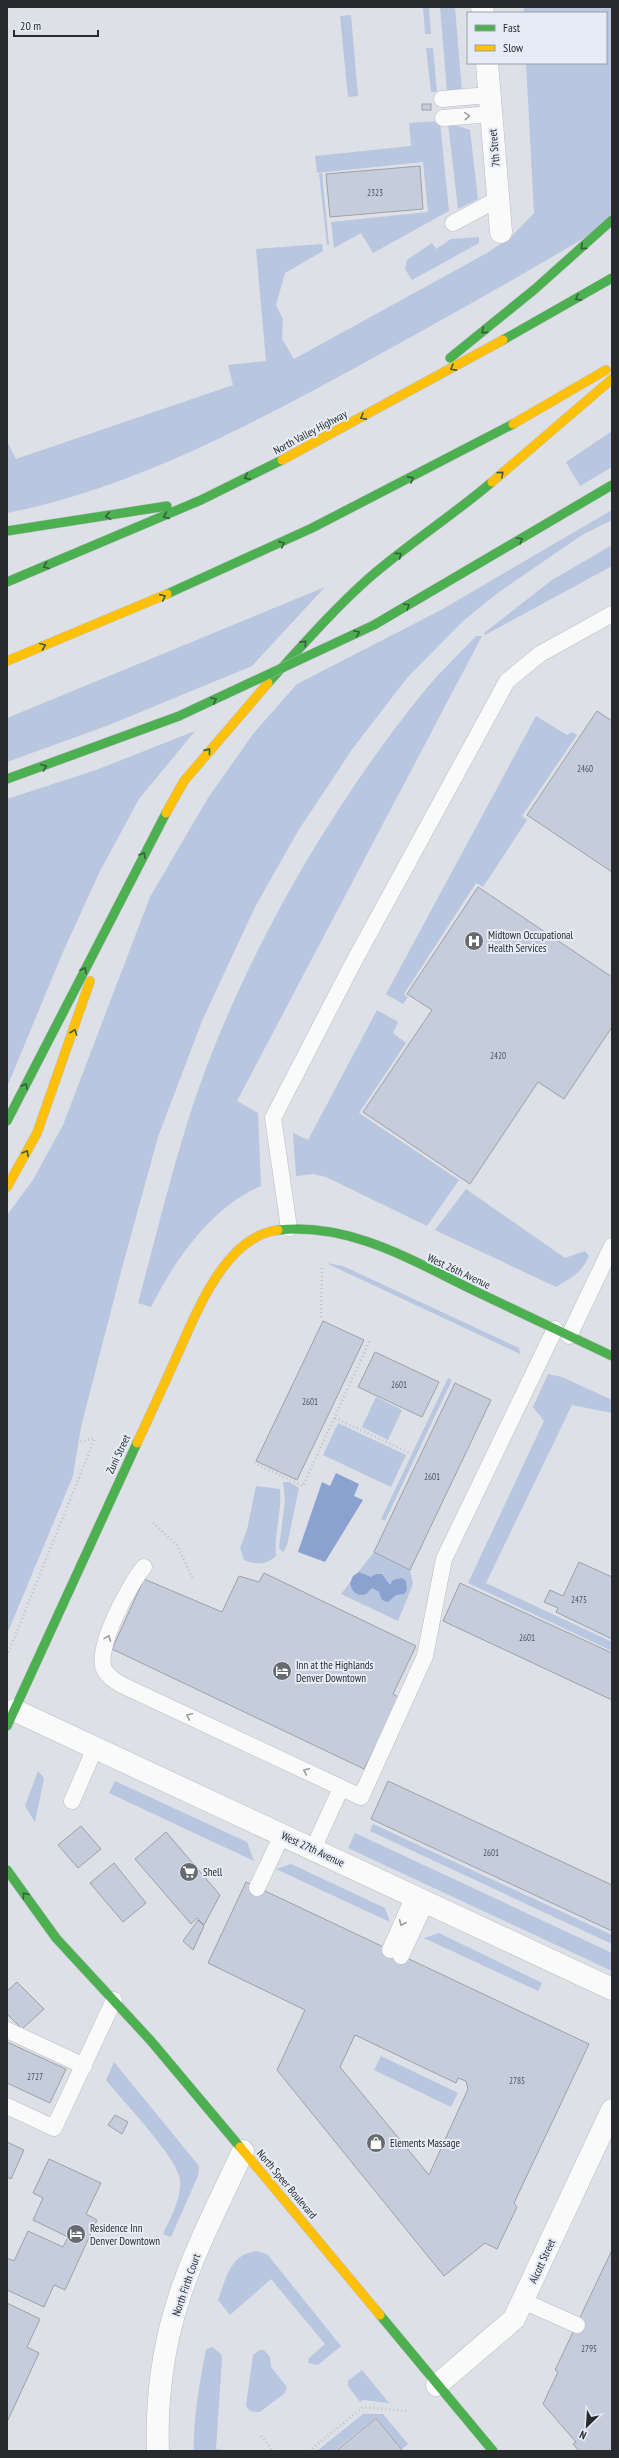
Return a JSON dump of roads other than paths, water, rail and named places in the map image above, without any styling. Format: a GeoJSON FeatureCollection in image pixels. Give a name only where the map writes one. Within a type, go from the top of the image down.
{"type":"FeatureCollection","features":[{"type":"Feature","properties":{"kind":"main road"},"geometry":{"type":"LineString","coordinates":[[397,399],[473,340],[612,220]]}},
{"type":"Feature","properties":{"kind":"main road","name":"North Valley Highway"},"geometry":{"type":"LineString","coordinates":[[7,582],[87,550],[201,500],[269,467],[397,399],[612,278]]}},
{"type":"Feature","properties":{"kind":"main road"},"geometry":{"type":"LineString","coordinates":[[7,661],[105,622],[293,538],[469,448],[612,367]]}},
{"type":"Feature","properties":{"kind":"main road"},"geometry":{"type":"LineString","coordinates":[[7,1121],[113,911],[184,781],[220,737],[318,627],[370,577],[459,510],[612,379]]}},
{"type":"Feature","properties":{"kind":"main road"},"geometry":{"type":"LineString","coordinates":[[7,779],[179,716],[374,625],[612,485]]}},
{"type":"Feature","properties":{"kind":"main road"},"geometry":{"type":"LineString","coordinates":[[7,531],[69,523],[201,500]]}},
{"type":"Feature","properties":{"kind":"main road"},"geometry":{"type":"LineString","coordinates":[[7,1187],[37,1133],[51,1099],[113,911]]}},
{"type":"Feature","properties":{"kind":"main road","name":"West 26th Avenue"},"geometry":{"type":"LineString","coordinates":[[289,1228],[325,1230],[376,1245],[612,1356]]}},
{"type":"Feature","properties":{"kind":"main road","name":"Zuni Street"},"geometry":{"type":"LineString","coordinates":[[11,1718],[207,1290],[218,1272],[253,1242],[271,1231],[289,1228]]}},
{"type":"Feature","properties":{"kind":"main road","name":"North Speer Boulevard"},"geometry":{"type":"LineString","coordinates":[[7,1870],[56,1938]]}},
{"type":"Feature","properties":{"kind":"main road","name":"North Speer Boulevard"},"geometry":{"type":"LineString","coordinates":[[23,1910],[56,1938],[151,2041],[493,2451]]}},
{"type":"Feature","properties":{"kind":"street","name":"7th Street"},"geometry":{"type":"LineString","coordinates":[[487,64],[501,232]]}},
{"type":"Feature","properties":{"kind":"street","name":"West 27th Avenue"},"geometry":{"type":"LineString","coordinates":[[11,1718],[95,1748],[612,1989]]}},
{"type":"Feature","properties":{"kind":"street","name":"Alcott Street"},"geometry":{"type":"LineString","coordinates":[[437,2385],[514,2320],[612,2110]]}},
{"type":"Feature","properties":{"kind":"street","name":"North Firth Court"},"geometry":{"type":"LineString","coordinates":[[158,2451],[157,2424],[162,2374],[179,2299],[243,2151]]}},
{"type":"Feature","properties":{"kind":"lane"},"geometry":{"type":"LineString","coordinates":[[442,99],[490,105]]}},
{"type":"Feature","properties":{"kind":"lane"},"geometry":{"type":"LineString","coordinates":[[443,118],[490,105]]}},
{"type":"Feature","properties":{"kind":"lane"},"geometry":{"type":"LineString","coordinates":[[453,223],[498,199]]}},
{"type":"Feature","properties":{"kind":"lane"},"geometry":{"type":"LineString","coordinates":[[289,1228],[273,1118],[345,977],[499,692],[507,681],[520,668],[540,654],[612,614]]}},
{"type":"Feature","properties":{"kind":"lane"},"geometry":{"type":"LineString","coordinates":[[144,1567],[129,1589],[107,1639],[103,1658],[104,1668],[108,1676],[122,1685],[361,1797],[425,1656],[444,1559],[562,1332],[612,1246]]}},
{"type":"Feature","properties":{"kind":"lane"},"geometry":{"type":"LineString","coordinates":[[72,1801],[95,1748]]}},
{"type":"Feature","properties":{"kind":"lane"},"geometry":{"type":"LineString","coordinates":[[313,1850],[341,1788]]}},
{"type":"Feature","properties":{"kind":"lane"},"geometry":{"type":"LineString","coordinates":[[257,1888],[282,1835]]}},
{"type":"Feature","properties":{"kind":"lane"},"geometry":{"type":"LineString","coordinates":[[395,1953],[420,1899]]}},
{"type":"Feature","properties":{"kind":"lane"},"geometry":{"type":"LineString","coordinates":[[7,2106],[54,2128],[114,2000]]}},
{"type":"Feature","properties":{"kind":"lane"},"geometry":{"type":"LineString","coordinates":[[7,2030],[84,2066]]}},
{"type":"Feature","properties":{"kind":"lane"},"geometry":{"type":"LineString","coordinates":[[523,2301],[577,2325]]}},
{"type":"Feature","properties":{"kind":"water"},"geometry":{"type":"Polygon","coordinates":[[[336,1473],[359,1484],[354,1496],[363,1500],[325,1562],[298,1552],[322,1482],[330,1486],[336,1473]]]}},
{"type":"Feature","properties":{"kind":"water"},"geometry":{"type":"Polygon","coordinates":[[[359,1572],[371,1577],[376,1574],[382,1574],[390,1585],[393,1580],[402,1578],[406,1581],[407,1590],[404,1594],[396,1595],[388,1602],[382,1600],[379,1592],[372,1588],[366,1594],[360,1595],[355,1593],[350,1583],[353,1576],[359,1572]]]}},
{"type":"Feature","properties":{"kind":"place","name":"Midtown Occupational Health Services"},"geometry":{"type":"Point","coordinates":[474,941]}},
{"type":"Feature","properties":{"kind":"place","name":"Inn at the Highlands Denver Downtown"},"geometry":{"type":"Point","coordinates":[282,1671]}},
{"type":"Feature","properties":{"kind":"place","name":"Shell"},"geometry":{"type":"Point","coordinates":[189,1872]}},
{"type":"Feature","properties":{"kind":"place","name":"Elements Massage"},"geometry":{"type":"Point","coordinates":[376,2143]}},
{"type":"Feature","properties":{"kind":"place","name":"Residence Inn Denver Downtown"},"geometry":{"type":"Point","coordinates":[76,2234]}}]}
